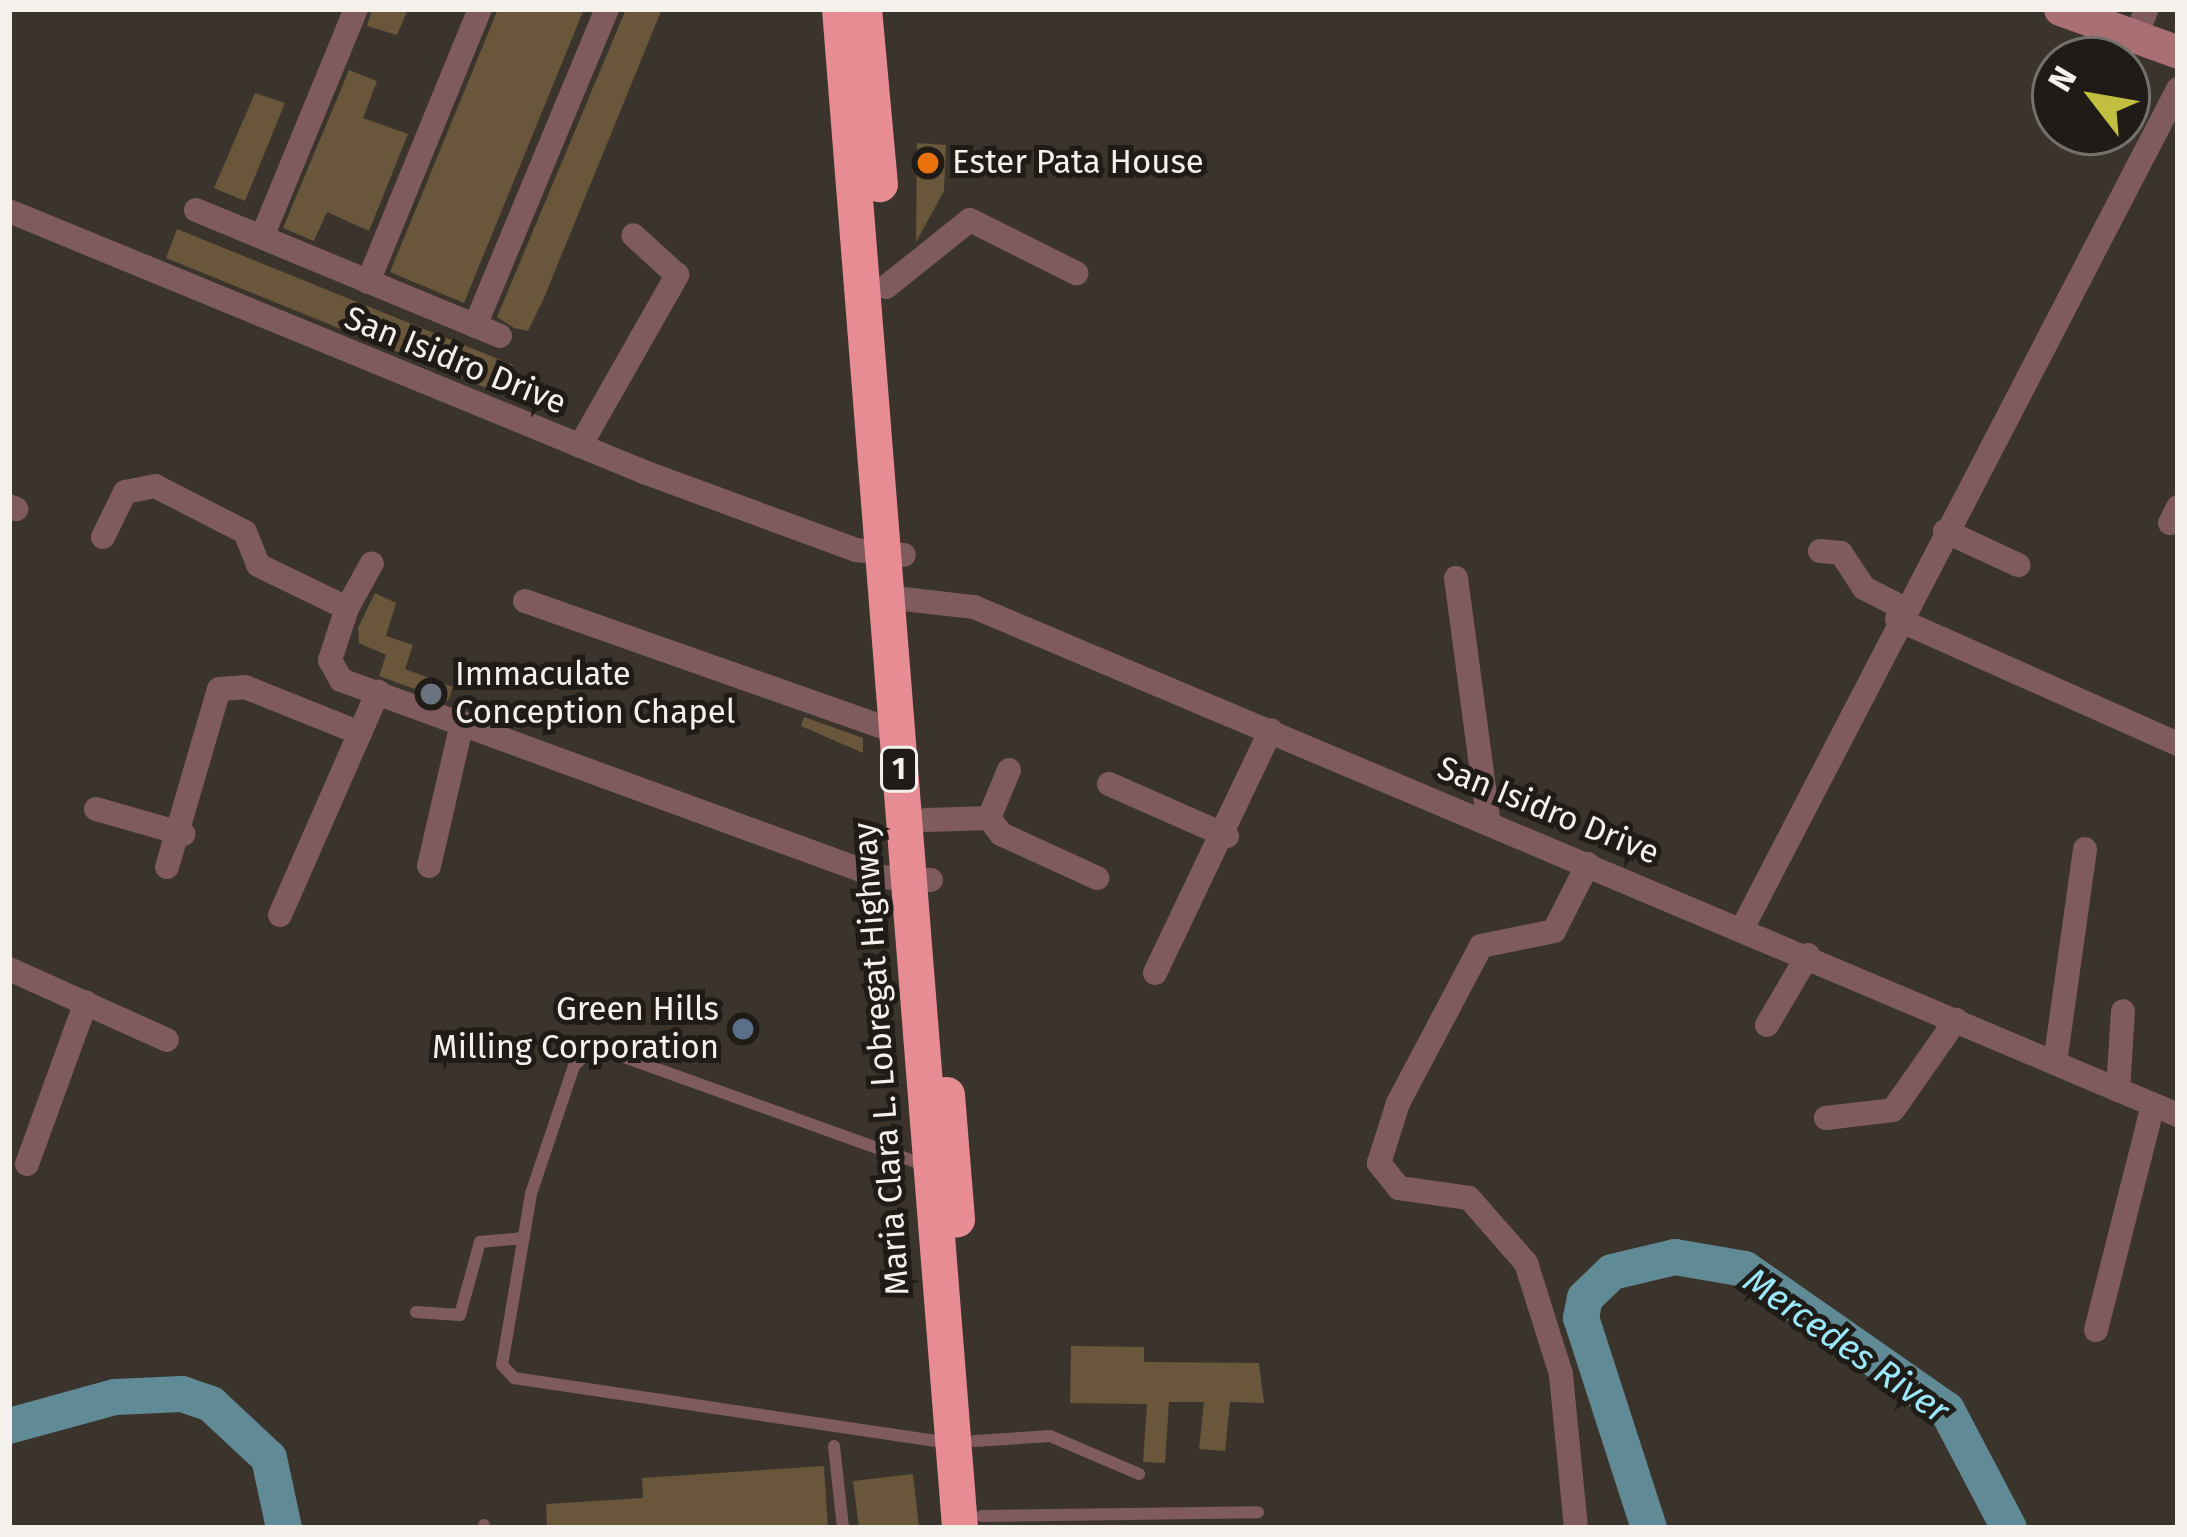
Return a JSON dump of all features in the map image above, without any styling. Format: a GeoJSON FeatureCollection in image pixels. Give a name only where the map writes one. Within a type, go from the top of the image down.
{"type":"FeatureCollection","features":[{"type":"Feature","properties":{"kind":"highway","name":"Maria Clara L. Lobregat Highway"},"geometry":{"type":"LineString","coordinates":[[839,9],[862,107],[886,287],[893,556]]}},
{"type":"Feature","properties":{"kind":"highway","name":"Maria Clara L. Lobregat Highway"},"geometry":{"type":"LineString","coordinates":[[864,9],[862,107],[896,596],[926,820],[919,880]]}},
{"type":"Feature","properties":{"kind":"highway","name":"Maria Clara L. Lobregat Highway"},"geometry":{"type":"LineString","coordinates":[[896,596],[896,732],[919,880],[963,1442],[975,1524]]}},
{"type":"Feature","properties":{"kind":"street"},"geometry":{"type":"LineString","coordinates":[[262,237],[356,9]]}},
{"type":"Feature","properties":{"kind":"street"},"geometry":{"type":"LineString","coordinates":[[368,282],[480,9]]}},
{"type":"Feature","properties":{"kind":"street"},"geometry":{"type":"LineString","coordinates":[[475,326],[607,9]]}},
{"type":"Feature","properties":{"kind":"street"},"geometry":{"type":"LineString","coordinates":[[2060,9],[2141,23],[2178,52]]}},
{"type":"Feature","properties":{"kind":"street"},"geometry":{"type":"LineString","coordinates":[[1744,925],[1900,614],[2178,89]]}},
{"type":"Feature","properties":{"kind":"street"},"geometry":{"type":"LineString","coordinates":[[196,210],[500,336]]}},
{"type":"Feature","properties":{"kind":"street","name":"San Isidro Drive"},"geometry":{"type":"LineString","coordinates":[[9,211],[580,446],[893,556]]}},
{"type":"Feature","properties":{"kind":"street"},"geometry":{"type":"LineString","coordinates":[[886,287],[970,220],[1076,273]]}},
{"type":"Feature","properties":{"kind":"street"},"geometry":{"type":"LineString","coordinates":[[580,446],[677,274],[633,235]]}},
{"type":"Feature","properties":{"kind":"street"},"geometry":{"type":"LineString","coordinates":[[103,537],[125,492],[155,487],[245,532],[258,565],[347,608]]}},
{"type":"Feature","properties":{"kind":"street"},"geometry":{"type":"LineString","coordinates":[[1945,531],[2018,565]]}},
{"type":"Feature","properties":{"kind":"street"},"geometry":{"type":"LineString","coordinates":[[1820,551],[1841,553],[1864,587],[1900,614],[2178,744]]}},
{"type":"Feature","properties":{"kind":"street"},"geometry":{"type":"LineString","coordinates":[[372,563],[347,608],[332,672],[461,723],[919,880]]}},
{"type":"Feature","properties":{"kind":"street"},"geometry":{"type":"LineString","coordinates":[[1456,578],[1489,824]]}},
{"type":"Feature","properties":{"kind":"street","name":"San Isidro Drive"},"geometry":{"type":"LineString","coordinates":[[896,596],[974,607],[1489,824],[1744,925],[2178,1115]]}},
{"type":"Feature","properties":{"kind":"street"},"geometry":{"type":"LineString","coordinates":[[524,601],[896,732]]}},
{"type":"Feature","properties":{"kind":"street"},"geometry":{"type":"LineString","coordinates":[[167,867],[184,834],[219,689],[245,686],[360,733]]}},
{"type":"Feature","properties":{"kind":"street"},"geometry":{"type":"LineString","coordinates":[[280,915],[378,692]]}},
{"type":"Feature","properties":{"kind":"street"},"geometry":{"type":"LineString","coordinates":[[429,866],[461,723]]}},
{"type":"Feature","properties":{"kind":"street"},"geometry":{"type":"LineString","coordinates":[[1155,973],[1227,836],[1271,730]]}},
{"type":"Feature","properties":{"kind":"street"},"geometry":{"type":"LineString","coordinates":[[989,818],[1009,770]]}},
{"type":"Feature","properties":{"kind":"street"},"geometry":{"type":"LineString","coordinates":[[1109,784],[1227,836]]}},
{"type":"Feature","properties":{"kind":"street"},"geometry":{"type":"LineString","coordinates":[[96,809],[184,834]]}},
{"type":"Feature","properties":{"kind":"street"},"geometry":{"type":"LineString","coordinates":[[926,820],[989,818]]}},
{"type":"Feature","properties":{"kind":"street"},"geometry":{"type":"LineString","coordinates":[[989,818],[1001,834],[1097,878]]}},
{"type":"Feature","properties":{"kind":"street"},"geometry":{"type":"LineString","coordinates":[[2055,1063],[2085,849]]}},
{"type":"Feature","properties":{"kind":"street"},"geometry":{"type":"LineString","coordinates":[[1576,1528],[1561,1374],[1526,1263],[1469,1198],[1399,1188],[1379,1163],[1398,1103],[1480,946],[1554,931],[1588,864]]}},
{"type":"Feature","properties":{"kind":"street"},"geometry":{"type":"LineString","coordinates":[[1767,1025],[1808,956]]}},
{"type":"Feature","properties":{"kind":"street"},"geometry":{"type":"LineString","coordinates":[[9,969],[167,1040]]}},
{"type":"Feature","properties":{"kind":"street"},"geometry":{"type":"LineString","coordinates":[[27,1164],[86,1002]]}},
{"type":"Feature","properties":{"kind":"street"},"geometry":{"type":"LineString","coordinates":[[2118,1090],[2123,1011]]}},
{"type":"Feature","properties":{"kind":"street"},"geometry":{"type":"LineString","coordinates":[[1826,1118],[1893,1110],[1956,1020]]}},
{"type":"Feature","properties":{"kind":"street"},"geometry":{"type":"LineString","coordinates":[[2096,1330],[2153,1105]]}},
{"type":"Feature","properties":{"kind":"lane"},"geometry":{"type":"LineString","coordinates":[[940,1165],[593,1046],[574,1066],[552,1126],[524,1238],[502,1350],[514,1378],[963,1442],[1050,1436],[1138,1474]]}},
{"type":"Feature","properties":{"kind":"lane"},"geometry":{"type":"LineString","coordinates":[[416,1312],[460,1315],[481,1242],[524,1238]]}},
{"type":"Feature","properties":{"kind":"lane"},"geometry":{"type":"LineString","coordinates":[[834,1446],[843,1528]]}},
{"type":"Feature","properties":{"kind":"lane"},"geometry":{"type":"LineString","coordinates":[[975,1524],[1258,1512]]}},
{"type":"Feature","properties":{"kind":"building"},"geometry":{"type":"Polygon","coordinates":[[[372,9],[408,9],[397,35],[367,26],[372,9]]]}},
{"type":"Feature","properties":{"kind":"building"},"geometry":{"type":"Polygon","coordinates":[[[498,9],[584,9],[464,303],[390,272],[498,9]]]}},
{"type":"Feature","properties":{"kind":"building"},"geometry":{"type":"Polygon","coordinates":[[[626,9],[662,9],[544,298],[528,331],[514,328],[497,317],[626,9]]]}},
{"type":"Feature","properties":{"kind":"building"},"geometry":{"type":"Polygon","coordinates":[[[349,70],[377,81],[363,118],[408,134],[369,231],[327,212],[314,241],[283,228],[349,70]]]}},
{"type":"Feature","properties":{"kind":"building"},"geometry":{"type":"Polygon","coordinates":[[[255,93],[285,103],[245,201],[214,188],[255,93]]]}},
{"type":"Feature","properties":{"kind":"building"},"geometry":{"type":"Polygon","coordinates":[[[917,143],[946,145],[944,191],[916,242],[917,143]]]}},
{"type":"Feature","properties":{"kind":"building"},"geometry":{"type":"Polygon","coordinates":[[[177,229],[513,365],[501,394],[166,258],[177,229]]]}},
{"type":"Feature","properties":{"kind":"building"},"geometry":{"type":"Polygon","coordinates":[[[375,593],[396,603],[386,636],[413,645],[405,669],[453,687],[448,701],[379,676],[386,655],[359,643],[358,628],[375,593]]]}},
{"type":"Feature","properties":{"kind":"building"},"geometry":{"type":"Polygon","coordinates":[[[804,717],[863,738],[863,753],[801,726],[804,717]]]}},
{"type":"Feature","properties":{"kind":"building"},"geometry":{"type":"Polygon","coordinates":[[[1071,1346],[1144,1347],[1144,1362],[1259,1363],[1264,1403],[1230,1402],[1225,1451],[1199,1449],[1204,1402],[1169,1402],[1165,1463],[1143,1462],[1147,1404],[1070,1403],[1071,1346]]]}},
{"type":"Feature","properties":{"kind":"building"},"geometry":{"type":"Polygon","coordinates":[[[824,1466],[828,1528],[547,1528],[546,1504],[643,1498],[642,1478],[824,1466]]]}},
{"type":"Feature","properties":{"kind":"building"},"geometry":{"type":"Polygon","coordinates":[[[913,1474],[919,1528],[859,1528],[853,1481],[913,1474]]]}},
{"type":"Feature","properties":{"kind":"waterway","name":"Mercedes River"},"geometry":{"type":"LineString","coordinates":[[1649,1528],[1581,1318],[1585,1298],[1612,1272],[1675,1257],[1745,1269],[1947,1410],[2009,1528]]}},
{"type":"Feature","properties":{"kind":"waterway","name":"Mercedes River"},"geometry":{"type":"LineString","coordinates":[[9,1426],[115,1397],[182,1394],[211,1404],[269,1458],[284,1528]]}},
{"type":"Feature","properties":{"kind":"place","name":"Ester Pata House"},"geometry":{"type":"Point","coordinates":[928,163]}},
{"type":"Feature","properties":{"kind":"place","name":"Immaculate Conception Chapel"},"geometry":{"type":"Point","coordinates":[431,694]}},
{"type":"Feature","properties":{"kind":"place","name":"Green Hills Milling Corporation"},"geometry":{"type":"Point","coordinates":[743,1029]}}]}
